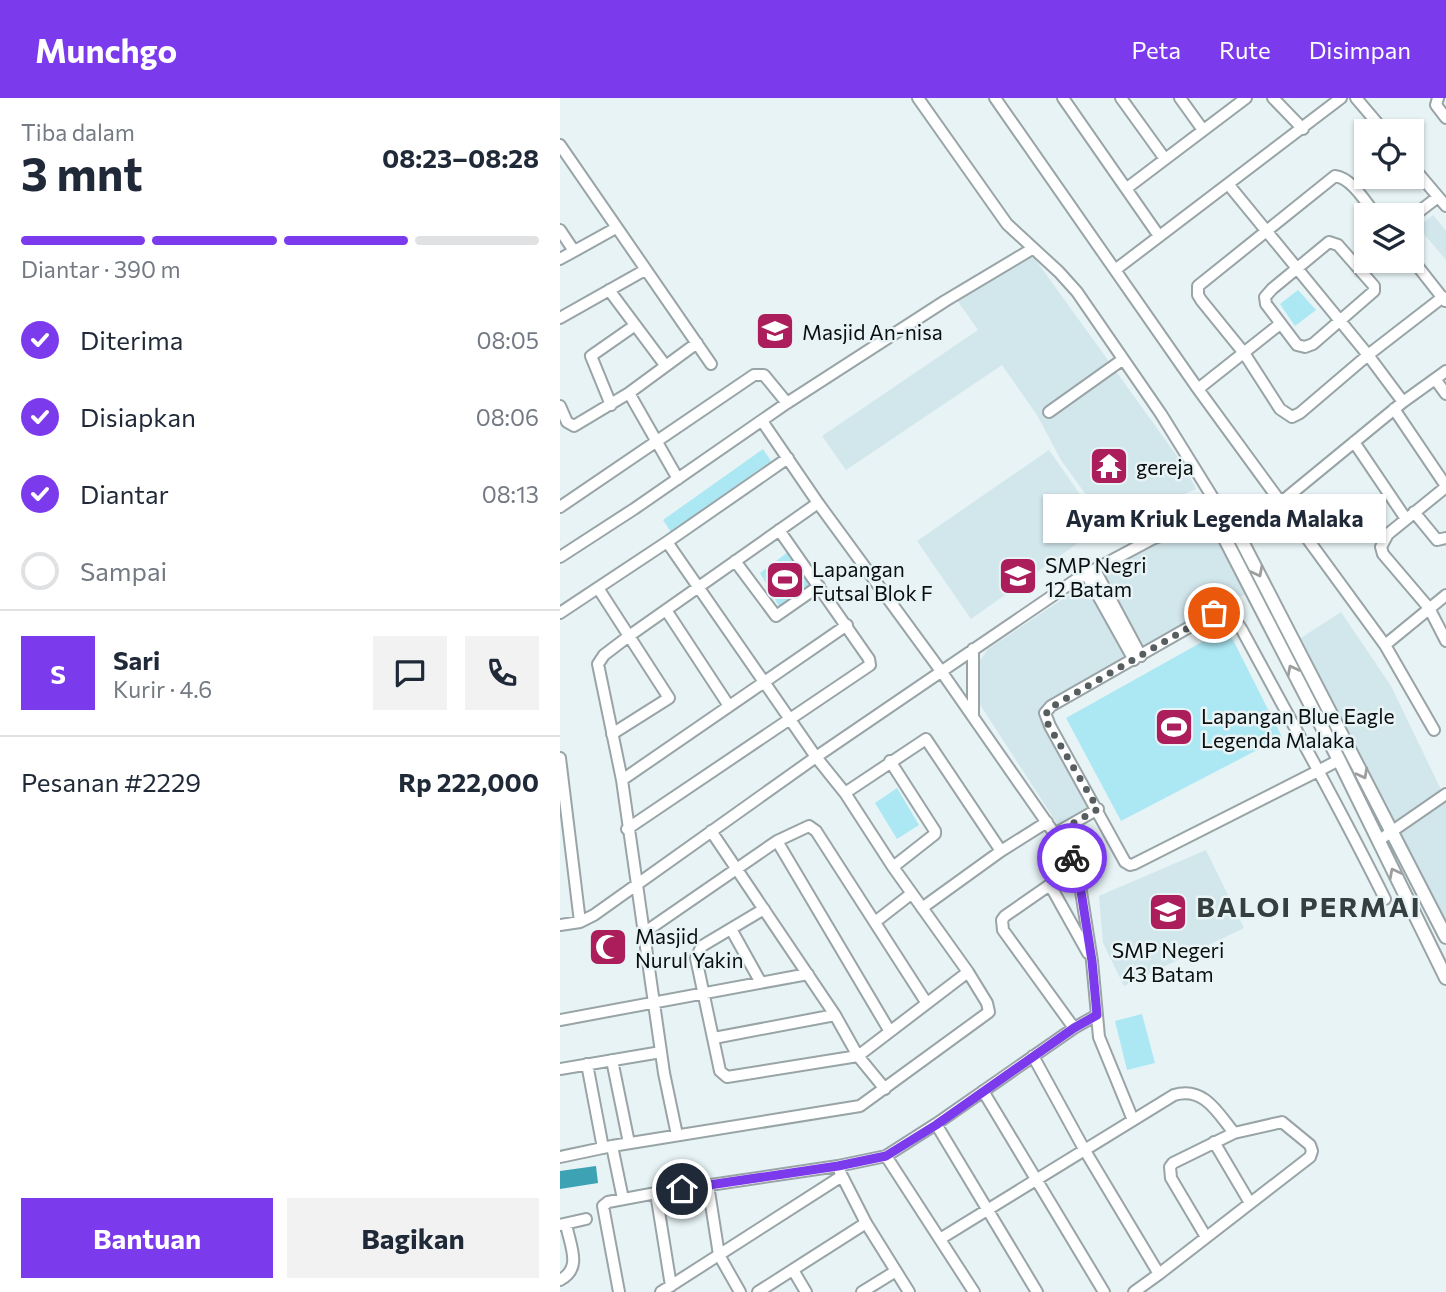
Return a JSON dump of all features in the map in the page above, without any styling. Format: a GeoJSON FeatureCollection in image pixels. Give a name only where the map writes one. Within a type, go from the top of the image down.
{"type":"FeatureCollection","features":[{"type":"Feature","properties":{"kind":"street"},"geometry":{"type":"LineString","coordinates":[[918,98],[993,206],[1032,249],[1073,287],[1161,414],[1223,514],[1236,528],[1446,937]]}},
{"type":"Feature","properties":{"kind":"street"},"geometry":{"type":"LineString","coordinates":[[995,98],[1198,389],[1385,645],[1434,730]]}},
{"type":"Feature","properties":{"kind":"street"},"geometry":{"type":"LineString","coordinates":[[1063,98],[1159,236]]}},
{"type":"Feature","properties":{"kind":"street"},"geometry":{"type":"LineString","coordinates":[[1121,98],[1165,159]]}},
{"type":"Feature","properties":{"kind":"street"},"geometry":{"type":"LineString","coordinates":[[1180,98],[1203,130]]}},
{"type":"Feature","properties":{"kind":"street"},"geometry":{"type":"LineString","coordinates":[[1126,188],[1246,98]]}},
{"type":"Feature","properties":{"kind":"street"},"geometry":{"type":"LineString","coordinates":[[1273,98],[1303,129]]}},
{"type":"Feature","properties":{"kind":"street"},"geometry":{"type":"LineString","coordinates":[[1115,270],[1341,98]]}},
{"type":"Feature","properties":{"kind":"street"},"geometry":{"type":"LineString","coordinates":[[1356,98],[1374,119]]}},
{"type":"Feature","properties":{"kind":"street"},"geometry":{"type":"LineString","coordinates":[[1438,98],[1436,105],[1446,118]]}},
{"type":"Feature","properties":{"kind":"street"},"geometry":{"type":"LineString","coordinates":[[560,145],[711,364]]}},
{"type":"Feature","properties":{"kind":"street"},"geometry":{"type":"LineString","coordinates":[[1366,203],[1348,182],[1335,176],[1197,289],[1201,300],[1244,353],[1280,409],[1292,416],[1300,413],[1368,355],[1444,300],[1423,273]]}},
{"type":"Feature","properties":{"kind":"street"},"geometry":{"type":"LineString","coordinates":[[1424,180],[1442,202],[1424,211]]}},
{"type":"Feature","properties":{"kind":"street"},"geometry":{"type":"LineString","coordinates":[[1228,184],[1368,355],[1446,487],[1388,534],[1381,547],[1383,554],[1429,608],[1446,641]]}},
{"type":"Feature","properties":{"kind":"street"},"geometry":{"type":"LineString","coordinates":[[560,259],[616,228]]}},
{"type":"Feature","properties":{"kind":"street"},"geometry":{"type":"LineString","coordinates":[[560,230],[574,251]]}},
{"type":"Feature","properties":{"kind":"street"},"geometry":{"type":"LineString","coordinates":[[1354,263],[1338,245],[1329,243],[1265,298],[1280,324],[1297,345],[1305,347],[1313,344],[1374,291],[1374,286],[1363,273]]}},
{"type":"Feature","properties":{"kind":"street"},"geometry":{"type":"LineString","coordinates":[[560,557],[787,403],[945,301],[1032,249]]}},
{"type":"Feature","properties":{"kind":"street"},"geometry":{"type":"LineString","coordinates":[[560,318],[645,270]]}},
{"type":"Feature","properties":{"kind":"street"},"geometry":{"type":"LineString","coordinates":[[609,290],[665,365]]}},
{"type":"Feature","properties":{"kind":"street"},"geometry":{"type":"LineString","coordinates":[[1198,389],[1280,324]]}},
{"type":"Feature","properties":{"kind":"street"},"geometry":{"type":"LineString","coordinates":[[611,405],[591,356],[634,326]]}},
{"type":"Feature","properties":{"kind":"street"},"geometry":{"type":"LineString","coordinates":[[560,406],[567,422],[574,426],[629,393],[697,343]]}},
{"type":"Feature","properties":{"kind":"street"},"geometry":{"type":"LineString","coordinates":[[1049,412],[1122,360]]}},
{"type":"Feature","properties":{"kind":"street"},"geometry":{"type":"LineString","coordinates":[[560,925],[580,922],[594,915],[816,757],[1090,572],[1152,539],[1223,514],[1280,503],[1398,405],[1446,371]]}},
{"type":"Feature","properties":{"kind":"street"},"geometry":{"type":"LineString","coordinates":[[560,507],[754,375],[764,375],[787,403]]}},
{"type":"Feature","properties":{"kind":"street"},"geometry":{"type":"LineString","coordinates":[[1435,379],[1446,394]]}},
{"type":"Feature","properties":{"kind":"street"},"geometry":{"type":"LineString","coordinates":[[629,393],[678,479]]}},
{"type":"Feature","properties":{"kind":"street"},"geometry":{"type":"LineString","coordinates":[[762,421],[1077,866],[1102,1046],[1133,1120]]}},
{"type":"Feature","properties":{"kind":"street"},"geometry":{"type":"LineString","coordinates":[[1354,442],[1410,515],[1437,540],[1446,538]]}},
{"type":"Feature","properties":{"kind":"street"},"geometry":{"type":"LineString","coordinates":[[560,613],[788,458]]}},
{"type":"Feature","properties":{"kind":"street"},"geometry":{"type":"LineString","coordinates":[[677,1135],[661,1052],[622,780],[598,664],[604,655],[629,636],[818,503]]}},
{"type":"Feature","properties":{"kind":"street"},"geometry":{"type":"LineString","coordinates":[[1223,514],[1221,531],[1339,760],[1446,978]]}},
{"type":"Feature","properties":{"kind":"street"},"geometry":{"type":"LineString","coordinates":[[627,829],[790,717],[870,666],[869,659],[847,625],[779,530]]}},
{"type":"Feature","properties":{"kind":"street"},"geometry":{"type":"LineString","coordinates":[[560,1157],[629,1143],[850,1108],[869,1101],[987,1015],[989,1009],[968,972],[892,867],[845,793],[816,757],[667,542]]}},
{"type":"Feature","properties":{"kind":"street"},"geometry":{"type":"LineString","coordinates":[[735,561],[776,616],[819,586]]}},
{"type":"Feature","properties":{"kind":"street"},"geometry":{"type":"LineString","coordinates":[[1090,572],[1138,658]]}},
{"type":"Feature","properties":{"kind":"street"},"geometry":{"type":"LineString","coordinates":[[598,588],[669,698],[612,734]]}},
{"type":"Feature","properties":{"kind":"street"},"geometry":{"type":"LineString","coordinates":[[1385,645],[1446,595]]}},
{"type":"Feature","properties":{"kind":"street"},"geometry":{"type":"LineString","coordinates":[[666,610],[729,706]]}},
{"type":"Feature","properties":{"kind":"street"},"geometry":{"type":"LineString","coordinates":[[1339,760],[1318,771],[1134,864],[1130,865],[1125,862],[1098,809],[1049,726],[1045,713],[1051,706],[1214,613],[1220,612],[1234,617],[1318,771],[1355,835],[1385,899]]}},
{"type":"Feature","properties":{"kind":"street"},"geometry":{"type":"LineString","coordinates":[[622,780],[847,625]]}},
{"type":"Feature","properties":{"kind":"street"},"geometry":{"type":"LineString","coordinates":[[973,649],[973,716]]}},
{"type":"Feature","properties":{"kind":"street"},"geometry":{"type":"LineString","coordinates":[[845,793],[926,739],[1001,851]]}},
{"type":"Feature","properties":{"kind":"street"},"geometry":{"type":"LineString","coordinates":[[560,758],[580,922]]}},
{"type":"Feature","properties":{"kind":"street"},"geometry":{"type":"LineString","coordinates":[[890,761],[935,831],[892,867]]}},
{"type":"Feature","properties":{"kind":"street"},"geometry":{"type":"LineString","coordinates":[[1378,841],[1446,794]]}},
{"type":"Feature","properties":{"kind":"street"},"geometry":{"type":"LineString","coordinates":[[1056,833],[1098,809]]}},
{"type":"Feature","properties":{"kind":"street"},"geometry":{"type":"LineString","coordinates":[[922,908],[1047,821]]}},
{"type":"Feature","properties":{"kind":"street"},"geometry":{"type":"LineString","coordinates":[[645,932],[777,841],[805,827],[812,827],[926,1002]]}},
{"type":"Feature","properties":{"kind":"street"},"geometry":{"type":"LineString","coordinates":[[711,831],[835,1015],[858,1056],[885,1089]]}},
{"type":"Feature","properties":{"kind":"street"},"geometry":{"type":"LineString","coordinates":[[777,841],[889,1030]]}},
{"type":"Feature","properties":{"kind":"street"},"geometry":{"type":"LineString","coordinates":[[1074,1028],[1003,930],[1002,923],[1005,916],[1077,866]]}},
{"type":"Feature","properties":{"kind":"street"},"geometry":{"type":"LineString","coordinates":[[1050,885],[1092,961]]}},
{"type":"Feature","properties":{"kind":"street"},"geometry":{"type":"LineString","coordinates":[[875,922],[911,894]]}},
{"type":"Feature","properties":{"kind":"street"},"geometry":{"type":"LineString","coordinates":[[764,909],[702,946],[698,952],[696,965],[720,1071],[727,1077],[858,1056],[968,972]]}},
{"type":"Feature","properties":{"kind":"street"},"geometry":{"type":"LineString","coordinates":[[731,929],[760,981]]}},
{"type":"Feature","properties":{"kind":"street"},"geometry":{"type":"LineString","coordinates":[[560,1020],[807,974]]}},
{"type":"Feature","properties":{"kind":"street"},"geometry":{"type":"LineString","coordinates":[[714,1038],[835,1015]]}},
{"type":"Feature","properties":{"kind":"street"},"geometry":{"type":"LineString","coordinates":[[619,1292],[603,1206],[622,1199],[708,1185],[840,1171],[886,1156],[1097,1015]]}},
{"type":"Feature","properties":{"kind":"street"},"geometry":{"type":"LineString","coordinates":[[560,1069],[661,1052]]}},
{"type":"Feature","properties":{"kind":"street"},"geometry":{"type":"LineString","coordinates":[[1034,1056],[1084,1149],[1159,1274]]}},
{"type":"Feature","properties":{"kind":"street"},"geometry":{"type":"LineString","coordinates":[[612,1060],[629,1143]]}},
{"type":"Feature","properties":{"kind":"street"},"geometry":{"type":"LineString","coordinates":[[587,1064],[600,1124],[622,1199]]}},
{"type":"Feature","properties":{"kind":"street"},"geometry":{"type":"LineString","coordinates":[[983,1091],[1104,1292]]}},
{"type":"Feature","properties":{"kind":"street"},"geometry":{"type":"LineString","coordinates":[[940,1239],[1174,1095],[1189,1092],[1208,1099],[1234,1133]]}},
{"type":"Feature","properties":{"kind":"street"},"geometry":{"type":"LineString","coordinates":[[1133,1292],[1159,1274],[1310,1157],[1310,1145],[1282,1122],[1234,1133],[1174,1163],[1170,1167],[1171,1178],[1206,1237]]}},
{"type":"Feature","properties":{"kind":"street"},"geometry":{"type":"LineString","coordinates":[[936,1125],[1037,1292]]}},
{"type":"Feature","properties":{"kind":"street"},"geometry":{"type":"LineString","coordinates":[[1214,1142],[1250,1203]]}},
{"type":"Feature","properties":{"kind":"street"},"geometry":{"type":"LineString","coordinates":[[886,1156],[974,1292]]}},
{"type":"Feature","properties":{"kind":"street"},"geometry":{"type":"LineString","coordinates":[[840,1171],[866,1223],[909,1292]]}},
{"type":"Feature","properties":{"kind":"street"},"geometry":{"type":"LineString","coordinates":[[656,1193],[666,1289],[840,1171]]}},
{"type":"Feature","properties":{"kind":"street"},"geometry":{"type":"LineString","coordinates":[[708,1185],[719,1255],[740,1292]]}},
{"type":"Feature","properties":{"kind":"street"},"geometry":{"type":"LineString","coordinates":[[560,1280],[569,1275],[574,1264],[563,1224],[586,1219]]}},
{"type":"Feature","properties":{"kind":"street"},"geometry":{"type":"LineString","coordinates":[[758,1292],[866,1223]]}},
{"type":"Feature","properties":{"kind":"street"},"geometry":{"type":"LineString","coordinates":[[793,1270],[806,1292]]}},
{"type":"Feature","properties":{"kind":"street"},"geometry":{"type":"LineString","coordinates":[[862,1292],[896,1271]]}},
{"type":"Feature","properties":{"kind":"shaded area"},"geometry":{"type":"Polygon","coordinates":[[[1433,215],[1446,231],[1446,260],[1424,234],[1424,222],[1433,215]]]}},
{"type":"Feature","properties":{"kind":"shaded area"},"geometry":{"type":"Polygon","coordinates":[[[1030,252],[1182,463],[1196,489],[1110,528],[1061,460],[1037,415],[1002,365],[846,470],[822,436],[978,330],[957,300],[1030,252]]]}},
{"type":"Feature","properties":{"kind":"shaded area"},"geometry":{"type":"Polygon","coordinates":[[[1298,290],[1316,310],[1295,326],[1280,304],[1298,290]]]}},
{"type":"Feature","properties":{"kind":"shaded area"},"geometry":{"type":"Polygon","coordinates":[[[763,449],[771,461],[671,532],[663,520],[763,449]]]}},
{"type":"Feature","properties":{"kind":"shaded area"},"geometry":{"type":"Polygon","coordinates":[[[1049,450],[1102,526],[971,619],[917,541],[1049,450]]]}},
{"type":"Feature","properties":{"kind":"shaded area"},"geometry":{"type":"Polygon","coordinates":[[[1222,522],[1257,588],[1049,701],[1043,708],[1041,719],[1090,806],[1058,825],[979,703],[979,662],[988,649],[1082,586],[1142,551],[1172,537],[1222,522]]]}},
{"type":"Feature","properties":{"kind":"shaded area","name":"Lapangan Futsal Blok F"},"geometry":{"type":"Polygon","coordinates":[[[788,552],[810,586],[780,608],[760,573],[788,552]]]}},
{"type":"Feature","properties":{"kind":"shaded area"},"geometry":{"type":"Polygon","coordinates":[[[1341,612],[1391,686],[1446,800],[1446,929],[1301,638],[1341,612]]]}},
{"type":"Feature","properties":{"kind":"shaded area","name":"Lapangan Blue Eagle Legenda Malaka"},"geometry":{"type":"Polygon","coordinates":[[[1227,628],[1282,737],[1121,821],[1066,718],[1227,628]]]}},
{"type":"Feature","properties":{"kind":"shaded area"},"geometry":{"type":"Polygon","coordinates":[[[897,788],[919,825],[897,839],[875,803],[897,788]]]}},
{"type":"Feature","properties":{"kind":"shaded area","name":"SMP Negeri 43 Batam"},"geometry":{"type":"Polygon","coordinates":[[[1206,850],[1244,928],[1124,986],[1103,943],[1099,896],[1206,850]]]}},
{"type":"Feature","properties":{"kind":"shaded area"},"geometry":{"type":"Polygon","coordinates":[[[1142,1014],[1155,1063],[1127,1070],[1115,1021],[1142,1014]]]}},
{"type":"Feature","properties":{"kind":"shaded area"},"geometry":{"type":"Polygon","coordinates":[[[596,1166],[598,1183],[560,1189],[560,1171],[596,1166]]]}},
{"type":"Feature","properties":{"kind":"way so far"},"geometry":{"type":"LineString","coordinates":[[1072,858],[1056,833],[1098,809],[1049,726],[1045,713],[1051,706],[1214,613]]}},
{"type":"Feature","properties":{"kind":"place","name":"Masjid An-nisa"},"geometry":{"type":"Point","coordinates":[775,331]}},
{"type":"Feature","properties":{"kind":"place","name":"gereja"},"geometry":{"type":"Point","coordinates":[1109,466]}},
{"type":"Feature","properties":{"kind":"place","name":"SMP Negri 12 Batam"},"geometry":{"type":"Point","coordinates":[1018,576]}},
{"type":"Feature","properties":{"kind":"place","name":"Lapangan Futsal Blok F"},"geometry":{"type":"Point","coordinates":[785,580]}},
{"type":"Feature","properties":{"kind":"place","name":"Ayam Kriuk Legenda Malaka"},"geometry":{"type":"Point","coordinates":[1214,613]}},
{"type":"Feature","properties":{"kind":"place","name":"Lapangan Blue Eagle Legenda Malaka"},"geometry":{"type":"Point","coordinates":[1174,727]}},
{"type":"Feature","properties":{"kind":"place","name":"SMP Negeri 43 Batam"},"geometry":{"type":"Point","coordinates":[1168,912]}},
{"type":"Feature","properties":{"kind":"place","name":"Masjid Nurul Yakin"},"geometry":{"type":"Point","coordinates":[608,947]}},
{"type":"Feature","properties":{"kind":"district","name":"BALOI PERMAI"},"geometry":{"type":"Point","coordinates":[1309,906]}},
{"type":"Feature","properties":{"kind":"route"},"geometry":{"type":"LineString","coordinates":[[682,1189],[838,1166],[886,1156],[1097,1015],[1092,961],[1077,866],[1072,858]]}}]}
